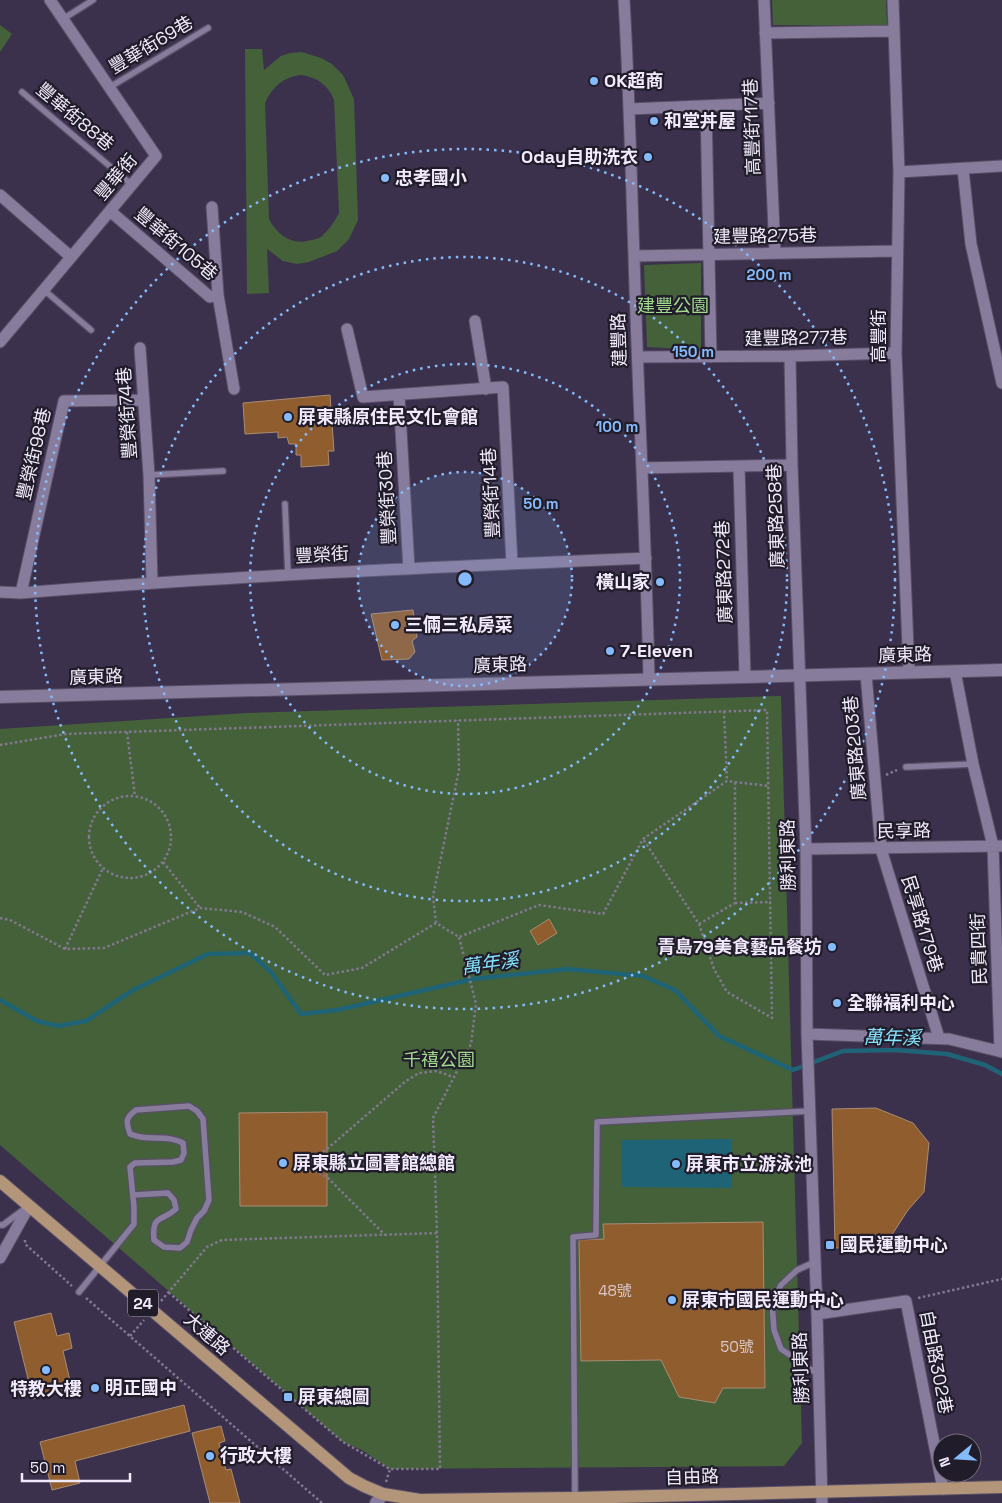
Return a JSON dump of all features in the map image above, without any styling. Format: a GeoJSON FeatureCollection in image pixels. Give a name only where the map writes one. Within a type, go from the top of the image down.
{"type":"FeatureCollection","features":[{"type":"Feature","properties":{"kind":"main road","name":"大連路"},"geometry":{"type":"LineString","coordinates":[[0,1182],[349,1478],[364,1486],[379,1500]]}},
{"type":"Feature","properties":{"kind":"main road","name":"自由路"},"geometry":{"type":"LineString","coordinates":[[379,1500],[822,1497],[1002,1487]]}},
{"type":"Feature","properties":{"kind":"street","name":"豐華街"},"geometry":{"type":"LineString","coordinates":[[2,336],[44,290],[156,156],[50,0]]}},
{"type":"Feature","properties":{"kind":"street","name":"建豐路"},"geometry":{"type":"LineString","coordinates":[[624,0],[630,109],[649,679]]}},
{"type":"Feature","properties":{"kind":"street","name":"高豐街117巷"},"geometry":{"type":"LineString","coordinates":[[764,0],[775,254]]}},
{"type":"Feature","properties":{"kind":"street","name":"高豐街"},"geometry":{"type":"LineString","coordinates":[[893,0],[899,172],[896,353],[909,672]]}},
{"type":"Feature","properties":{"kind":"street"},"geometry":{"type":"LineString","coordinates":[[765,33],[894,31]]}},
{"type":"Feature","properties":{"kind":"street"},"geometry":{"type":"LineString","coordinates":[[630,109],[769,103]]}},
{"type":"Feature","properties":{"kind":"street"},"geometry":{"type":"LineString","coordinates":[[706,106],[711,356]]}},
{"type":"Feature","properties":{"kind":"street"},"geometry":{"type":"LineString","coordinates":[[899,172],[1002,166]]}},
{"type":"Feature","properties":{"kind":"street"},"geometry":{"type":"LineString","coordinates":[[963,168],[971,244],[1002,382]]}},
{"type":"Feature","properties":{"kind":"street"},"geometry":{"type":"LineString","coordinates":[[0,195],[71,258]]}},
{"type":"Feature","properties":{"kind":"street"},"geometry":{"type":"LineString","coordinates":[[212,207],[218,295]]}},
{"type":"Feature","properties":{"kind":"street","name":"豐華街105巷"},"geometry":{"type":"LineString","coordinates":[[110,211],[210,297],[218,295],[234,389]]}},
{"type":"Feature","properties":{"kind":"street","name":"建豐路275巷"},"geometry":{"type":"LineString","coordinates":[[634,256],[897,251]]}},
{"type":"Feature","properties":{"kind":"street"},"geometry":{"type":"LineString","coordinates":[[347,329],[363,397],[399,395],[486,389],[475,321]]}},
{"type":"Feature","properties":{"kind":"street","name":"豐榮街74巷"},"geometry":{"type":"LineString","coordinates":[[140,348],[149,475],[152,582]]}},
{"type":"Feature","properties":{"kind":"street","name":"建豐路277巷"},"geometry":{"type":"LineString","coordinates":[[638,357],[896,353]]}},
{"type":"Feature","properties":{"kind":"street","name":"廣東路258巷"},"geometry":{"type":"LineString","coordinates":[[790,356],[799,675]]}},
{"type":"Feature","properties":{"kind":"street","name":"豐榮街14巷"},"geometry":{"type":"LineString","coordinates":[[486,389],[504,387],[512,564]]}},
{"type":"Feature","properties":{"kind":"street","name":"豐榮街30巷"},"geometry":{"type":"LineString","coordinates":[[399,395],[409,569]]}},
{"type":"Feature","properties":{"kind":"street","name":"豐榮街98巷"},"geometry":{"type":"LineString","coordinates":[[21,593],[64,401],[144,400]]}},
{"type":"Feature","properties":{"kind":"street"},"geometry":{"type":"LineString","coordinates":[[642,468],[792,465]]}},
{"type":"Feature","properties":{"kind":"street","name":"廣東路272巷"},"geometry":{"type":"LineString","coordinates":[[739,467],[745,677]]}},
{"type":"Feature","properties":{"kind":"street","name":"豐榮街"},"geometry":{"type":"LineString","coordinates":[[0,592],[21,593],[152,582],[646,558]]}},
{"type":"Feature","properties":{"kind":"street","name":"民貴四街"},"geometry":{"type":"LineString","coordinates":[[956,671],[973,764],[998,846],[1001,1051]]}},
{"type":"Feature","properties":{"kind":"street","name":"廣東路"},"geometry":{"type":"LineString","coordinates":[[0,697],[1002,671]]}},
{"type":"Feature","properties":{"kind":"street","name":"廣東路203巷"},"geometry":{"type":"LineString","coordinates":[[866,674],[881,849]]}},
{"type":"Feature","properties":{"kind":"street","name":"勝利東路"},"geometry":{"type":"LineString","coordinates":[[799,675],[806,849],[807,1034],[818,1314],[822,1497]]}},
{"type":"Feature","properties":{"kind":"street","name":"民享路"},"geometry":{"type":"LineString","coordinates":[[806,849],[998,846]]}},
{"type":"Feature","properties":{"kind":"street","name":"民享路179巷"},"geometry":{"type":"LineString","coordinates":[[881,849],[939,1038]]}},
{"type":"Feature","properties":{"kind":"street"},"geometry":{"type":"LineString","coordinates":[[807,1034],[939,1038],[1001,1051]]}},
{"type":"Feature","properties":{"kind":"street"},"geometry":{"type":"LineString","coordinates":[[0,1258],[29,1206]]}},
{"type":"Feature","properties":{"kind":"street"},"geometry":{"type":"LineString","coordinates":[[818,1314],[906,1301]]}},
{"type":"Feature","properties":{"kind":"street","name":"自由路302巷"},"geometry":{"type":"LineString","coordinates":[[906,1301],[943,1489]]}},
{"type":"Feature","properties":{"kind":"street","name":"大連路"},"geometry":{"type":"LineString","coordinates":[[379,1500],[397,1503]]}},
{"type":"Feature","properties":{"kind":"lane"},"geometry":{"type":"LineString","coordinates":[[63,19],[93,0]]}},
{"type":"Feature","properties":{"kind":"lane","name":"豐華街69巷"},"geometry":{"type":"LineString","coordinates":[[110,87],[208,28]]}},
{"type":"Feature","properties":{"kind":"lane","name":"豐華街88巷"},"geometry":{"type":"LineString","coordinates":[[22,92],[132,185]]}},
{"type":"Feature","properties":{"kind":"lane"},"geometry":{"type":"LineString","coordinates":[[44,290],[91,330]]}},
{"type":"Feature","properties":{"kind":"lane","name":"豐榮街74巷"},"geometry":{"type":"LineString","coordinates":[[149,475],[223,471]]}},
{"type":"Feature","properties":{"kind":"lane"},"geometry":{"type":"LineString","coordinates":[[285,504],[288,575]]}},
{"type":"Feature","properties":{"kind":"lane"},"geometry":{"type":"LineString","coordinates":[[906,767],[973,764]]}},
{"type":"Feature","properties":{"kind":"lane"},"geometry":{"type":"LineString","coordinates":[[79,1292],[134,1224],[130,1167],[134,1163],[173,1162],[180,1160],[184,1152],[183,1143],[176,1139],[139,1138],[130,1134],[126,1124],[129,1115],[136,1110],[189,1106],[197,1111],[203,1119],[209,1200],[191,1230],[188,1242],[180,1248],[164,1247],[154,1240],[153,1227],[158,1219],[169,1215],[176,1209],[174,1200],[168,1193],[133,1195]]}},
{"type":"Feature","properties":{"kind":"lane"},"geometry":{"type":"LineString","coordinates":[[575,1498],[573,1237],[596,1235],[597,1122],[810,1111]]}},
{"type":"Feature","properties":{"kind":"lane"},"geometry":{"type":"LineString","coordinates":[[0,1225],[3,1225],[29,1206]]}},
{"type":"Feature","properties":{"kind":"lane"},"geometry":{"type":"LineString","coordinates":[[815,1262],[797,1270],[781,1284],[772,1303],[774,1330],[781,1349],[819,1375]]}},
{"type":"Feature","properties":{"kind":"path"},"geometry":{"type":"LineString","coordinates":[[0,745],[66,734],[767,710],[772,1018],[727,992],[714,969],[700,924],[643,839]]}},
{"type":"Feature","properties":{"kind":"path"},"geometry":{"type":"LineString","coordinates":[[724,711],[727,781]]}},
{"type":"Feature","properties":{"kind":"path"},"geometry":{"type":"LineString","coordinates":[[436,923],[434,896],[459,770],[458,720]]}},
{"type":"Feature","properties":{"kind":"path"},"geometry":{"type":"LineString","coordinates":[[127,732],[135,796]]}},
{"type":"Feature","properties":{"kind":"path"},"geometry":{"type":"LineString","coordinates":[[876,779],[906,767]]}},
{"type":"Feature","properties":{"kind":"path"},"geometry":{"type":"LineString","coordinates":[[459,937],[539,905],[603,914],[643,839],[727,781],[769,786]]}},
{"type":"Feature","properties":{"kind":"path"},"geometry":{"type":"LineString","coordinates":[[735,782],[736,903]]}},
{"type":"Feature","properties":{"kind":"path"},"geometry":{"type":"LineString","coordinates":[[135,796],[149,800],[160,809],[168,821],[171,835],[169,849],[163,862],[153,871],[140,877],[127,878],[114,875],[103,868],[95,858],[90,846],[89,833],[92,821],[99,810],[109,802],[121,797],[135,796]]}},
{"type":"Feature","properties":{"kind":"path"},"geometry":{"type":"LineString","coordinates":[[163,862],[200,908]]}},
{"type":"Feature","properties":{"kind":"path"},"geometry":{"type":"LineString","coordinates":[[66,949],[103,868]]}},
{"type":"Feature","properties":{"kind":"path"},"geometry":{"type":"LineString","coordinates":[[700,924],[736,903],[771,902]]}},
{"type":"Feature","properties":{"kind":"path"},"geometry":{"type":"LineString","coordinates":[[0,918],[10,920],[66,949],[104,948],[200,908],[242,912],[275,927],[326,975],[362,968],[436,923]]}},
{"type":"Feature","properties":{"kind":"path"},"geometry":{"type":"LineString","coordinates":[[168,1292],[343,1442],[390,1469],[440,1469],[433,1118],[471,1044],[476,1004],[459,937],[436,923]]}},
{"type":"Feature","properties":{"kind":"path"},"geometry":{"type":"LineString","coordinates":[[385,1235],[327,1177],[301,1164],[327,1149],[406,1081],[419,1073],[437,1071],[453,1077]]}},
{"type":"Feature","properties":{"kind":"path"},"geometry":{"type":"LineString","coordinates":[[24,1234],[25,1244],[322,1503]]}},
{"type":"Feature","properties":{"kind":"path"},"geometry":{"type":"LineString","coordinates":[[130,1336],[207,1248],[222,1240],[436,1234]]}},
{"type":"Feature","properties":{"kind":"path"},"geometry":{"type":"LineString","coordinates":[[906,1301],[1002,1279]]}},
{"type":"Feature","properties":{"kind":"green space"},"geometry":{"type":"Polygon","coordinates":[[[772,0],[886,0],[887,26],[773,25],[772,0]]]}},
{"type":"Feature","properties":{"kind":"green space"},"geometry":{"type":"Polygon","coordinates":[[[0,25],[12,34],[0,52],[0,25]]]}},
{"type":"Feature","properties":{"kind":"green space"},"geometry":{"type":"Polygon","coordinates":[[[245,49],[262,49],[264,70],[281,56],[302,52],[332,64],[343,75],[354,99],[358,220],[349,239],[337,251],[309,262],[297,264],[283,261],[267,249],[269,293],[247,294],[245,49]],[[295,76],[279,84],[271,92],[265,103],[269,219],[281,235],[298,242],[321,237],[330,228],[339,213],[334,100],[325,86],[307,76],[295,76]]]}},
{"type":"Feature","properties":{"kind":"green space","name":"建豐公園"},"geometry":{"type":"Polygon","coordinates":[[[701,263],[701,350],[647,347],[644,265],[701,263]]]}},
{"type":"Feature","properties":{"kind":"green space","name":"千禧公園"},"geometry":{"type":"Polygon","coordinates":[[[781,696],[802,1443],[784,1466],[390,1469],[362,1450],[343,1442],[0,1145],[0,729],[247,713],[781,696]]]}},
{"type":"Feature","properties":{"kind":"water","name":"屏東市立游泳池"},"geometry":{"type":"Polygon","coordinates":[[[731,1139],[732,1188],[622,1187],[621,1140],[731,1139]]]}},
{"type":"Feature","properties":{"kind":"building","name":"屏東縣原住民文化會館"},"geometry":{"type":"Polygon","coordinates":[[[330,395],[334,451],[328,451],[329,465],[301,467],[301,455],[296,455],[296,444],[289,444],[287,437],[278,438],[278,432],[245,434],[243,403],[330,395]]]}},
{"type":"Feature","properties":{"kind":"building","name":"三倆三私房菜"},"geometry":{"type":"Polygon","coordinates":[[[413,610],[417,637],[412,641],[415,652],[409,659],[382,660],[371,614],[413,610]]]}},
{"type":"Feature","properties":{"kind":"building"},"geometry":{"type":"Polygon","coordinates":[[[549,919],[557,933],[538,945],[530,931],[549,919]]]}},
{"type":"Feature","properties":{"kind":"building"},"geometry":{"type":"Polygon","coordinates":[[[876,1108],[913,1123],[929,1143],[924,1192],[908,1210],[884,1247],[835,1248],[832,1109],[876,1108]]]}},
{"type":"Feature","properties":{"kind":"building","name":"屏東縣立圖書館總館"},"geometry":{"type":"Polygon","coordinates":[[[327,1112],[327,1206],[240,1206],[239,1113],[327,1112]]]}},
{"type":"Feature","properties":{"kind":"building","name":"屏東市國民運動中心"},"geometry":{"type":"Polygon","coordinates":[[[763,1222],[765,1388],[723,1388],[715,1403],[679,1397],[661,1360],[581,1361],[579,1240],[604,1239],[603,1224],[763,1222]]]}},
{"type":"Feature","properties":{"kind":"building","name":"特教大樓"},"geometry":{"type":"Polygon","coordinates":[[[51,1313],[57,1336],[69,1333],[72,1348],[63,1351],[72,1389],[33,1399],[14,1322],[51,1313]]]}},
{"type":"Feature","properties":{"kind":"building"},"geometry":{"type":"Polygon","coordinates":[[[184,1405],[190,1431],[75,1461],[80,1483],[52,1490],[40,1442],[184,1405]]]}},
{"type":"Feature","properties":{"kind":"building","name":"行政大樓"},"geometry":{"type":"Polygon","coordinates":[[[221,1426],[225,1441],[219,1443],[226,1470],[231,1469],[240,1503],[210,1503],[192,1433],[221,1426]]]}},
{"type":"Feature","properties":{"kind":"waterway","name":"萬年溪"},"geometry":{"type":"LineString","coordinates":[[0,1000],[37,1021],[58,1026],[86,1021],[133,990],[208,954],[250,953],[271,972],[301,1014],[337,1010],[473,979],[568,969],[643,976],[675,990],[719,1036],[793,1070],[843,1051],[896,1050],[947,1054],[985,1065],[1002,1074]]}},
{"type":"Feature","properties":{"kind":"place","name":"OK超商"},"geometry":{"type":"Point","coordinates":[594,81]}},
{"type":"Feature","properties":{"kind":"place","name":"和堂丼屋"},"geometry":{"type":"Point","coordinates":[654,121]}},
{"type":"Feature","properties":{"kind":"place","name":"Oday自助洗衣"},"geometry":{"type":"Point","coordinates":[648,157]}},
{"type":"Feature","properties":{"kind":"place","name":"忠孝國小"},"geometry":{"type":"Point","coordinates":[385,178]}},
{"type":"Feature","properties":{"kind":"place","name":"屏東縣原住民文化會館"},"geometry":{"type":"Point","coordinates":[288,417]}},
{"type":"Feature","properties":{"kind":"place","name":"橫山家"},"geometry":{"type":"Point","coordinates":[660,582]}},
{"type":"Feature","properties":{"kind":"place","name":"三倆三私房菜"},"geometry":{"type":"Point","coordinates":[395,625]}},
{"type":"Feature","properties":{"kind":"place","name":"7-Eleven"},"geometry":{"type":"Point","coordinates":[610,651]}},
{"type":"Feature","properties":{"kind":"place","name":"青島79美食藝品餐坊"},"geometry":{"type":"Point","coordinates":[832,947]}},
{"type":"Feature","properties":{"kind":"place","name":"全聯福利中心"},"geometry":{"type":"Point","coordinates":[837,1003]}},
{"type":"Feature","properties":{"kind":"place","name":"屏東縣立圖書館總館"},"geometry":{"type":"Point","coordinates":[283,1163]}},
{"type":"Feature","properties":{"kind":"place","name":"屏東市立游泳池"},"geometry":{"type":"Point","coordinates":[676,1164]}},
{"type":"Feature","properties":{"kind":"place","name":"國民運動中心"},"geometry":{"type":"Point","coordinates":[830,1245]}},
{"type":"Feature","properties":{"kind":"place","name":"屏東市國民運動中心"},"geometry":{"type":"Point","coordinates":[672,1300]}},
{"type":"Feature","properties":{"kind":"place","name":"特教大樓"},"geometry":{"type":"Point","coordinates":[46,1370]}},
{"type":"Feature","properties":{"kind":"place","name":"明正國中"},"geometry":{"type":"Point","coordinates":[95,1388]}},
{"type":"Feature","properties":{"kind":"place","name":"屏東總圖"},"geometry":{"type":"Point","coordinates":[288,1397]}},
{"type":"Feature","properties":{"kind":"place","name":"行政大樓"},"geometry":{"type":"Point","coordinates":[210,1456]}}]}
